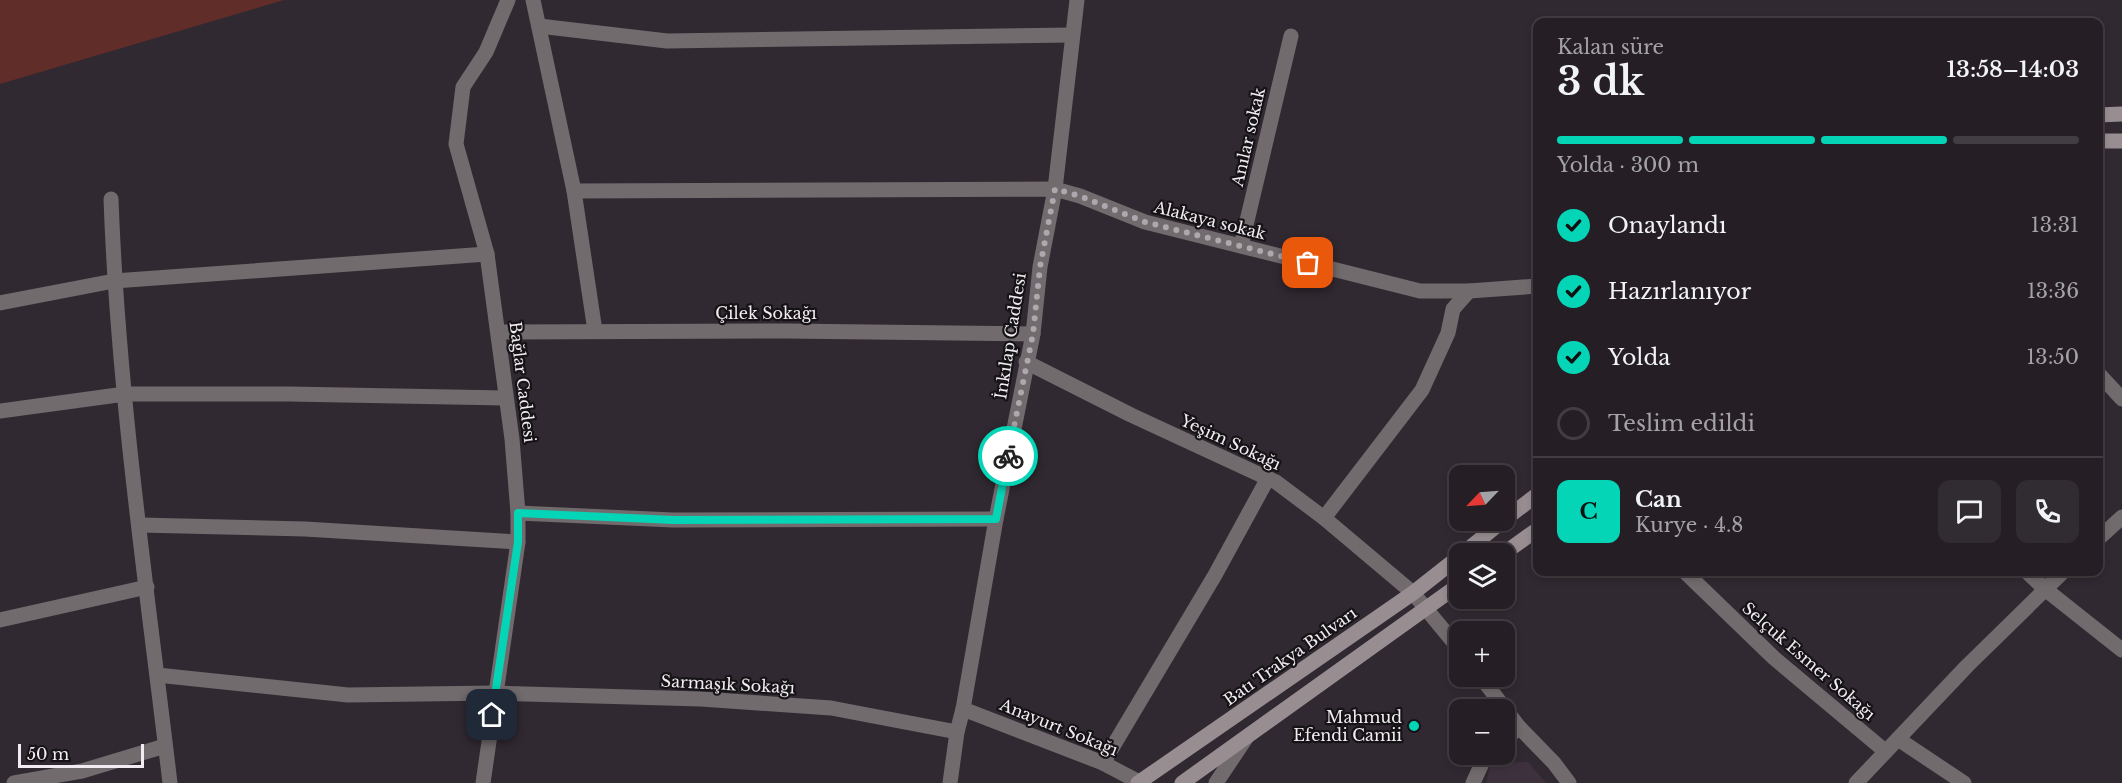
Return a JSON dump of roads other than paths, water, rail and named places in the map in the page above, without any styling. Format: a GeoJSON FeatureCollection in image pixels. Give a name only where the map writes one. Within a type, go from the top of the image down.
{"type":"FeatureCollection","features":[{"type":"Feature","properties":{"kind":"main road"},"geometry":{"type":"LineString","coordinates":[[2103,115],[2122,114]]}},
{"type":"Feature","properties":{"kind":"main road"},"geometry":{"type":"LineString","coordinates":[[2103,141],[2122,141]]}},
{"type":"Feature","properties":{"kind":"main road","name":"Batı Trakya Bulvarı"},"geometry":{"type":"LineString","coordinates":[[1515,512],[1533,498]]}},
{"type":"Feature","properties":{"kind":"main road","name":"Batı Trakya Bulvarı"},"geometry":{"type":"LineString","coordinates":[[1476,543],[1490,531]]}},
{"type":"Feature","properties":{"kind":"main road"},"geometry":{"type":"LineString","coordinates":[[1515,545],[1533,533]]}},
{"type":"Feature","properties":{"kind":"main road","name":"Batı Trakya Bulvarı"},"geometry":{"type":"LineString","coordinates":[[1138,782],[1413,593],[1449,564]]}},
{"type":"Feature","properties":{"kind":"main road"},"geometry":{"type":"LineString","coordinates":[[1182,783],[1449,592]]}},
{"type":"Feature","properties":{"kind":"street","name":"Bağlar Caddesi"},"geometry":{"type":"LineString","coordinates":[[483,783],[518,542],[518,513],[512,440],[488,254],[456,144],[464,87],[486,52],[508,0]]}},
{"type":"Feature","properties":{"kind":"street"},"geometry":{"type":"LineString","coordinates":[[534,0],[574,191],[595,331]]}},
{"type":"Feature","properties":{"kind":"street","name":"İnkılap Caddesi"},"geometry":{"type":"LineString","coordinates":[[950,783],[957,732],[996,519],[1033,334],[1040,267],[1055,189],[1077,0]]}},
{"type":"Feature","properties":{"kind":"street"},"geometry":{"type":"LineString","coordinates":[[539,26],[667,41],[1072,35]]}},
{"type":"Feature","properties":{"kind":"street","name":"Anılar sokak"},"geometry":{"type":"LineString","coordinates":[[1241,246],[1291,36]]}},
{"type":"Feature","properties":{"kind":"street","name":"Alakaya sokak"},"geometry":{"type":"LineString","coordinates":[[574,191],[1055,189],[1080,196],[1145,222],[1420,291],[1469,291],[1533,286]]}},
{"type":"Feature","properties":{"kind":"street"},"geometry":{"type":"LineString","coordinates":[[111,199],[114,281],[125,394],[170,783]]}},
{"type":"Feature","properties":{"kind":"street"},"geometry":{"type":"LineString","coordinates":[[0,303],[114,281],[488,254]]}},
{"type":"Feature","properties":{"kind":"street"},"geometry":{"type":"LineString","coordinates":[[1324,518],[1422,390],[1448,333],[1453,309],[1469,291]]}},
{"type":"Feature","properties":{"kind":"street","name":"Çilek Sokağı"},"geometry":{"type":"LineString","coordinates":[[499,332],[1033,334]]}},
{"type":"Feature","properties":{"kind":"street","name":"Yeşim Sokağı"},"geometry":{"type":"LineString","coordinates":[[1026,362],[1131,415],[1276,482],[1324,518],[1413,593],[1449,636]]}},
{"type":"Feature","properties":{"kind":"street"},"geometry":{"type":"LineString","coordinates":[[2103,378],[2122,399]]}},
{"type":"Feature","properties":{"kind":"street"},"geometry":{"type":"LineString","coordinates":[[0,411],[125,394],[505,398]]}},
{"type":"Feature","properties":{"kind":"street"},"geometry":{"type":"LineString","coordinates":[[1103,763],[1215,574],[1268,478]]}},
{"type":"Feature","properties":{"kind":"street"},"geometry":{"type":"LineString","coordinates":[[518,513],[673,520],[996,519]]}},
{"type":"Feature","properties":{"kind":"street"},"geometry":{"type":"LineString","coordinates":[[2103,534],[2122,517]]}},
{"type":"Feature","properties":{"kind":"street"},"geometry":{"type":"LineString","coordinates":[[140,525],[305,529],[518,542]]}},
{"type":"Feature","properties":{"kind":"street","name":"Selçuk Esmer Sokağı"},"geometry":{"type":"LineString","coordinates":[[1689,576],[1774,658],[1885,751]]}},
{"type":"Feature","properties":{"kind":"street"},"geometry":{"type":"LineString","coordinates":[[2031,576],[2122,650]]}},
{"type":"Feature","properties":{"kind":"street"},"geometry":{"type":"LineString","coordinates":[[1856,783],[1967,666],[2059,576]]}},
{"type":"Feature","properties":{"kind":"street"},"geometry":{"type":"LineString","coordinates":[[0,620],[147,587]]}},
{"type":"Feature","properties":{"kind":"street","name":"Sarmaşık Sokağı"},"geometry":{"type":"LineString","coordinates":[[157,675],[348,695],[495,693],[701,699],[831,708],[957,732]]}},
{"type":"Feature","properties":{"kind":"street"},"geometry":{"type":"LineString","coordinates":[[1488,687],[1519,727],[1554,763],[1569,783]]}},
{"type":"Feature","properties":{"kind":"street","name":"Anayurt Sokağı"},"geometry":{"type":"LineString","coordinates":[[963,709],[1103,763],[1138,782]]}},
{"type":"Feature","properties":{"kind":"street"},"geometry":{"type":"LineString","coordinates":[[1515,731],[1519,727]]}},
{"type":"Feature","properties":{"kind":"street"},"geometry":{"type":"LineString","coordinates":[[1216,783],[1248,734]]}},
{"type":"Feature","properties":{"kind":"street"},"geometry":{"type":"LineString","coordinates":[[1898,739],[1964,783]]}},
{"type":"Feature","properties":{"kind":"street"},"geometry":{"type":"LineString","coordinates":[[14,783],[82,771],[165,746]]}},
{"type":"Feature","properties":{"kind":"street"},"geometry":{"type":"LineString","coordinates":[[1473,783],[1481,765]]}},
{"type":"Feature","properties":{"kind":"place","name":"Mahmud Efendi Camii"},"geometry":{"type":"Point","coordinates":[1414,726]}}]}
